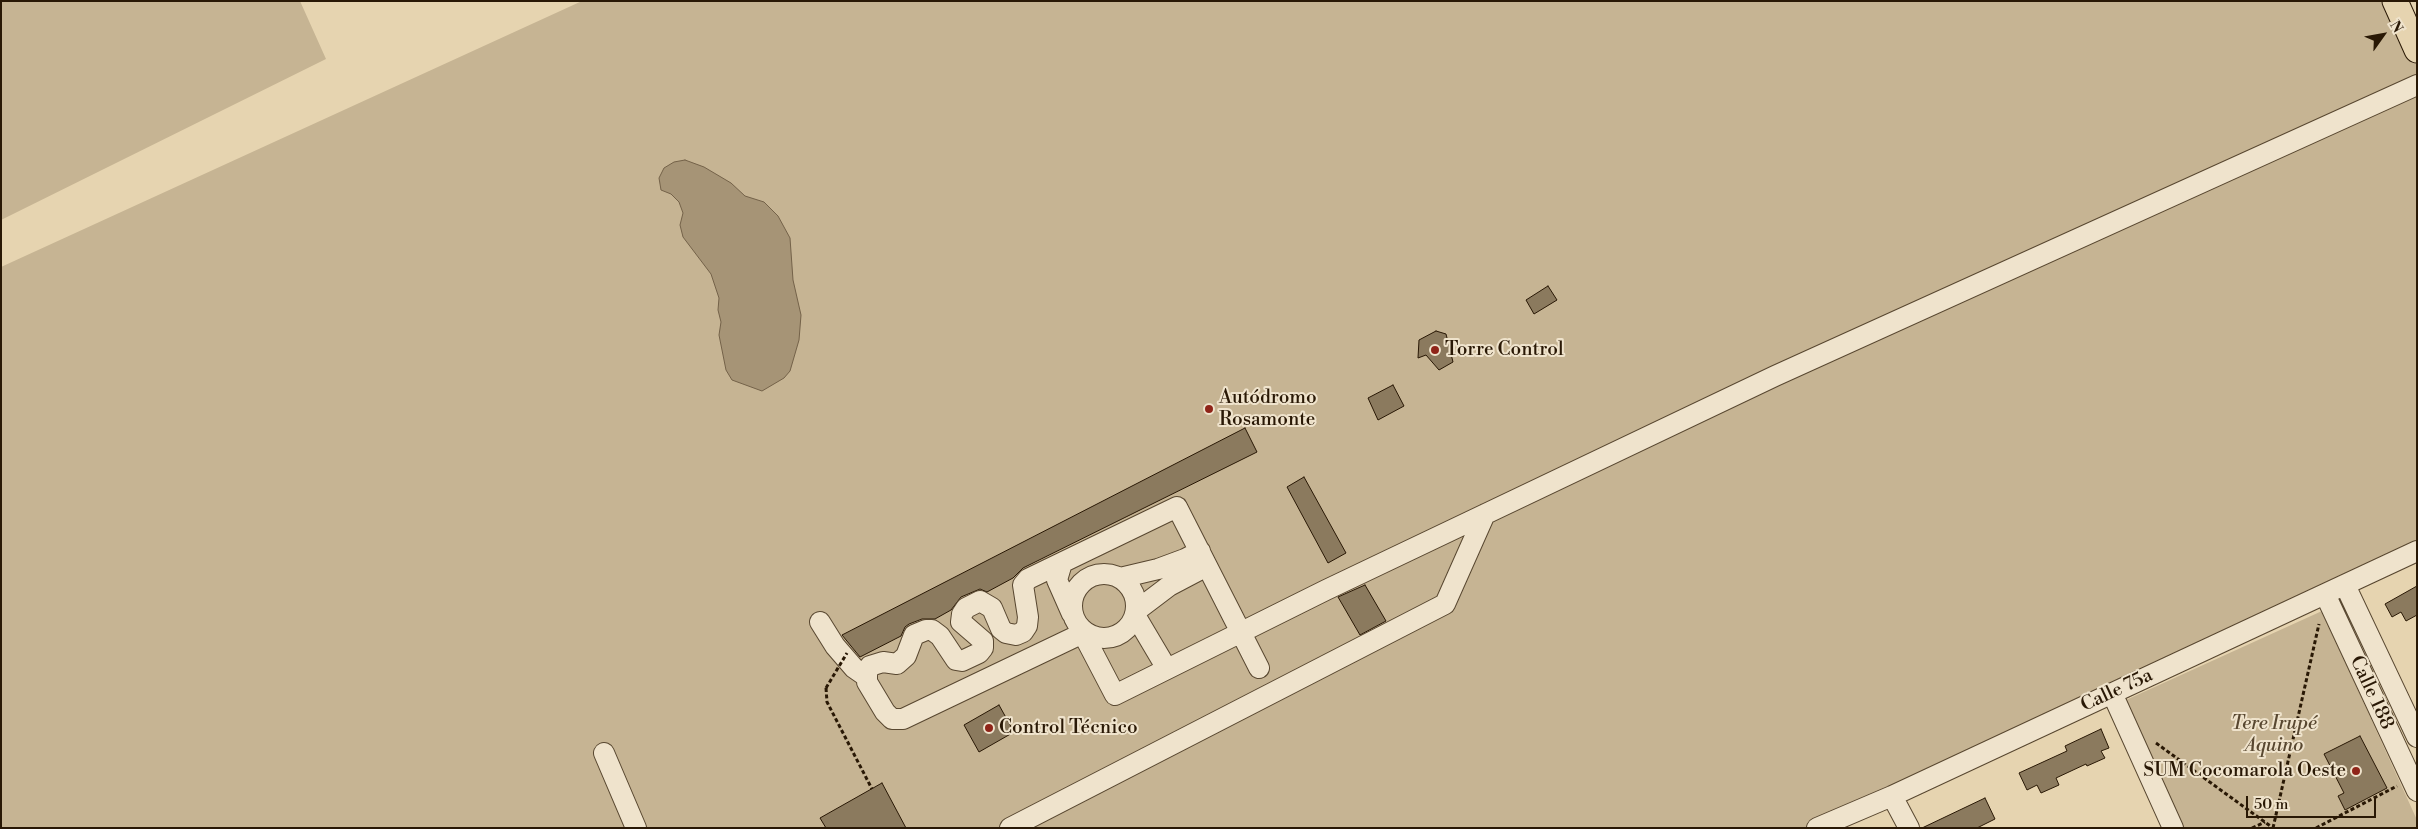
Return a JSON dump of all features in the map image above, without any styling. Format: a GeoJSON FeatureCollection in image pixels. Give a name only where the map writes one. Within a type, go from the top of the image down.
{"type":"FeatureCollection","features":[{"type":"Feature","properties":{"kind":"main road"},"geometry":{"type":"LineString","coordinates":[[2395,1],[2417,50]]}},
{"type":"Feature","properties":{"kind":"street"},"geometry":{"type":"LineString","coordinates":[[1062,563],[1057,580],[1115,695],[1241,632],[1774,376],[2417,85]]}},
{"type":"Feature","properties":{"kind":"street"},"geometry":{"type":"LineString","coordinates":[[867,677],[870,666],[876,663],[896,664],[902,660],[914,635],[926,630],[932,630],[940,636],[956,660],[962,661],[979,653],[983,648],[983,641],[961,622],[962,614],[966,608],[980,601],[992,608],[1001,629],[1006,633],[1016,634],[1023,632],[1028,626],[1028,617],[1023,585],[1028,579],[1177,507],[1259,668]]}},
{"type":"Feature","properties":{"kind":"street"},"geometry":{"type":"LineString","coordinates":[[1010,828],[1445,604],[1485,514]]}},
{"type":"Feature","properties":{"kind":"street"},"geometry":{"type":"LineString","coordinates":[[1104,543],[1119,577],[1132,590],[1136,613],[1167,669]]}},
{"type":"Feature","properties":{"kind":"street","name":"Calle 75a"},"geometry":{"type":"LineString","coordinates":[[1817,828],[1892,796],[2417,551]]}},
{"type":"Feature","properties":{"kind":"street"},"geometry":{"type":"LineString","coordinates":[[1204,558],[1136,613],[1130,626],[1120,634],[1096,638],[1079,625],[1072,601],[1077,589],[1085,580],[1106,574],[1119,577],[1158,569],[1185,559],[1204,558]]}},
{"type":"Feature","properties":{"kind":"street","name":"Calle 188"},"geometry":{"type":"LineString","coordinates":[[2345,585],[2417,737]]}},
{"type":"Feature","properties":{"kind":"street","name":"Calle 188"},"geometry":{"type":"LineString","coordinates":[[2325,594],[2414,778]]}},
{"type":"Feature","properties":{"kind":"street"},"geometry":{"type":"LineString","coordinates":[[820,622],[835,646],[854,668],[867,677],[875,697],[892,719],[903,719],[1079,625]]}},
{"type":"Feature","properties":{"kind":"street"},"geometry":{"type":"LineString","coordinates":[[2112,693],[2173,828]]}},
{"type":"Feature","properties":{"kind":"street"},"geometry":{"type":"LineString","coordinates":[[604,752],[636,828]]}},
{"type":"Feature","properties":{"kind":"street"},"geometry":{"type":"LineString","coordinates":[[1892,796],[1909,828]]}},
{"type":"Feature","properties":{"kind":"path"},"geometry":{"type":"LineString","coordinates":[[2155,742],[2273,828],[2325,594]]}},
{"type":"Feature","properties":{"kind":"path"},"geometry":{"type":"LineString","coordinates":[[847,653],[826,688],[827,702],[872,789]]}},
{"type":"Feature","properties":{"kind":"path"},"geometry":{"type":"LineString","coordinates":[[2316,828],[2414,778]]}},
{"type":"Feature","properties":{"kind":"path"},"geometry":{"type":"LineString","coordinates":[[2252,828],[2265,822]]}},
{"type":"Feature","properties":{"kind":"green space"},"geometry":{"type":"Polygon","coordinates":[[[1,1],[300,1],[326,59],[1,220],[1,1]]]}},
{"type":"Feature","properties":{"kind":"green space","name":"Autódromo Rosamonte"},"geometry":{"type":"Polygon","coordinates":[[[582,1],[2395,1],[2417,50],[2417,551],[1820,828],[1,828],[1,267],[582,1]]]}},
{"type":"Feature","properties":{"kind":"green space","name":"Tere Irupé Aquino"},"geometry":{"type":"Polygon","coordinates":[[[2322,611],[2417,820],[2417,828],[2184,828],[2126,700],[2322,611]]]}},
{"type":"Feature","properties":{"kind":"shaded area"},"geometry":{"type":"Polygon","coordinates":[[[685,160],[704,167],[731,183],[745,196],[764,202],[778,216],[790,238],[793,280],[801,315],[799,340],[790,371],[784,378],[762,391],[732,380],[726,370],[719,335],[721,322],[718,310],[719,298],[711,274],[683,237],[680,225],[683,213],[679,202],[671,194],[661,190],[659,178],[664,168],[674,162],[685,160]]]}},
{"type":"Feature","properties":{"kind":"building"},"geometry":{"type":"Polygon","coordinates":[[[1548,286],[1557,300],[1534,314],[1526,300],[1548,286]]]}},
{"type":"Feature","properties":{"kind":"building","name":"Torre Control"},"geometry":{"type":"Polygon","coordinates":[[[1436,331],[1446,334],[1453,362],[1439,370],[1426,355],[1418,358],[1419,340],[1436,331]]]}},
{"type":"Feature","properties":{"kind":"building"},"geometry":{"type":"Polygon","coordinates":[[[1393,385],[1404,406],[1378,420],[1368,398],[1393,385]]]}},
{"type":"Feature","properties":{"kind":"building"},"geometry":{"type":"Polygon","coordinates":[[[1245,428],[1257,452],[1023,568],[1013,578],[987,592],[980,589],[961,597],[951,610],[935,619],[922,619],[909,624],[905,627],[901,636],[860,657],[842,635],[1245,428]]]}},
{"type":"Feature","properties":{"kind":"building"},"geometry":{"type":"Polygon","coordinates":[[[1304,477],[1346,553],[1328,563],[1287,487],[1304,477]]]}},
{"type":"Feature","properties":{"kind":"building"},"geometry":{"type":"Polygon","coordinates":[[[1365,585],[1386,621],[1360,635],[1338,597],[1365,585]]]}},
{"type":"Feature","properties":{"kind":"building"},"geometry":{"type":"Polygon","coordinates":[[[2417,586],[2417,615],[2406,621],[2401,612],[2392,617],[2385,604],[2417,586]]]}},
{"type":"Feature","properties":{"kind":"building","name":"Control Técnico"},"geometry":{"type":"Polygon","coordinates":[[[999,705],[1014,732],[979,752],[964,725],[999,705]]]}},
{"type":"Feature","properties":{"kind":"building"},"geometry":{"type":"Polygon","coordinates":[[[2101,729],[2109,748],[2101,751],[2105,758],[2087,766],[2086,764],[2056,778],[2059,785],[2041,793],[2037,785],[2027,790],[2019,773],[2067,751],[2065,746],[2101,729]]]}},
{"type":"Feature","properties":{"kind":"building","name":"SUM Cocomarola Oeste"},"geometry":{"type":"Polygon","coordinates":[[[2360,736],[2387,788],[2345,810],[2338,796],[2344,793],[2324,754],[2360,736]]]}},
{"type":"Feature","properties":{"kind":"building"},"geometry":{"type":"Polygon","coordinates":[[[882,783],[906,828],[826,828],[820,818],[882,783]]]}},
{"type":"Feature","properties":{"kind":"building"},"geometry":{"type":"Polygon","coordinates":[[[1985,798],[1995,819],[1977,828],[1922,828],[1985,798]]]}},
{"type":"Feature","properties":{"kind":"place","name":"Torre Control"},"geometry":{"type":"Point","coordinates":[1435,350]}},
{"type":"Feature","properties":{"kind":"place","name":"Autódromo Rosamonte"},"geometry":{"type":"Point","coordinates":[1209,409]}},
{"type":"Feature","properties":{"kind":"place","name":"Control Técnico"},"geometry":{"type":"Point","coordinates":[989,728]}},
{"type":"Feature","properties":{"kind":"place","name":"SUM Cocomarola Oeste"},"geometry":{"type":"Point","coordinates":[2356,771]}}]}
